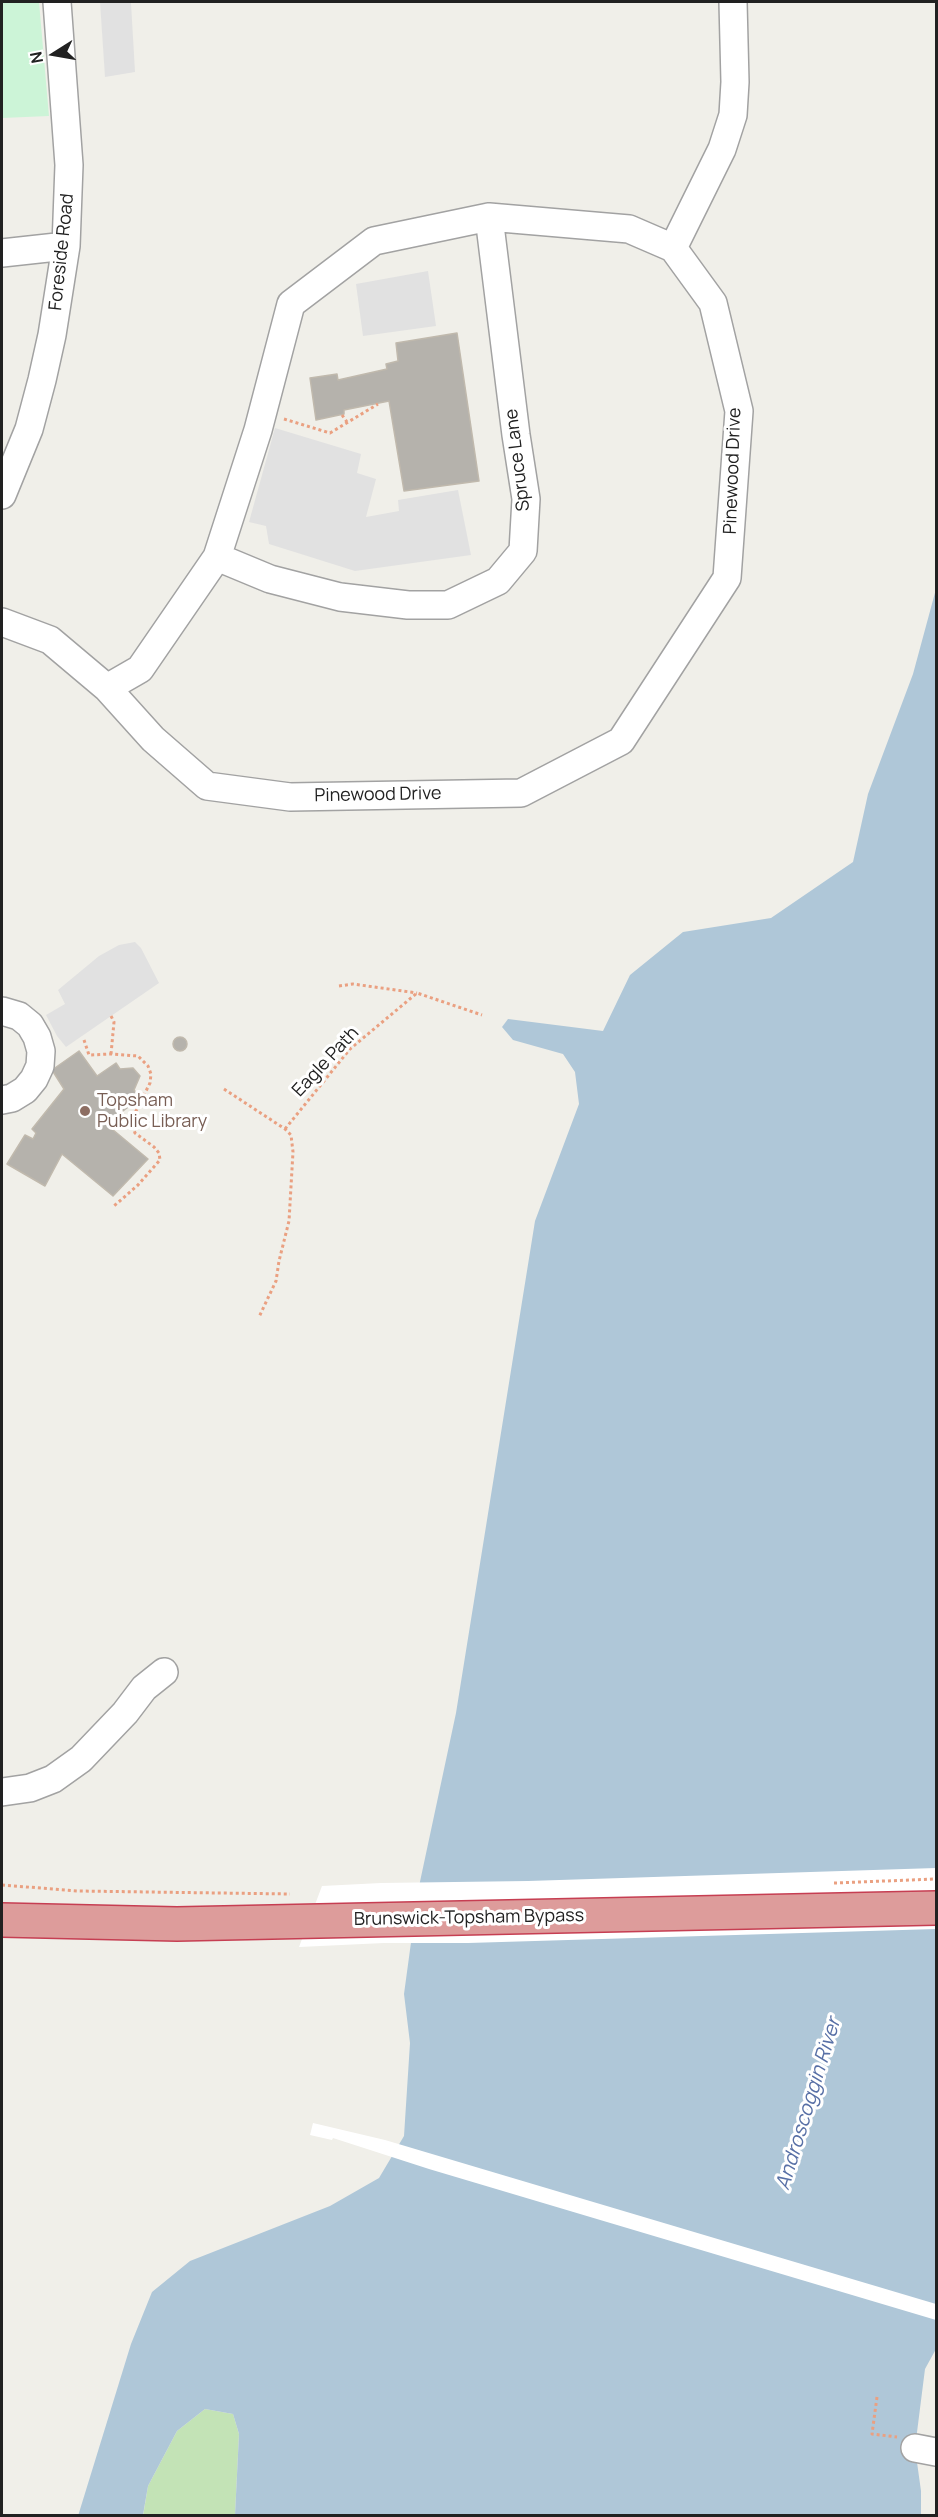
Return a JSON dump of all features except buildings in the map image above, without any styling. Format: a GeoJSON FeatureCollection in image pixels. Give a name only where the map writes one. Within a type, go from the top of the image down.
{"type":"FeatureCollection","features":[{"type":"Feature","properties":{"kind":"highway","name":"Brunswick-Topsham Bypass"},"geometry":{"type":"LineString","coordinates":[[2,1920],[177,1924],[304,1908],[936,1908]]}},
{"type":"Feature","properties":{"kind":"street","name":"Foreside Road"},"geometry":{"type":"LineString","coordinates":[[2,495],[29,429],[42,380],[52,336],[66,246],[69,165],[57,2]]}},
{"type":"Feature","properties":{"kind":"street"},"geometry":{"type":"LineString","coordinates":[[107,687],[140,669],[217,557],[291,304],[374,241],[489,218],[629,229],[673,248],[722,148],[733,115],[734,2]]}},
{"type":"Feature","properties":{"kind":"street","name":"Spruce Lane"},"geometry":{"type":"LineString","coordinates":[[217,557],[270,579],[340,597],[408,605],[448,605],[498,581],[523,551],[526,499],[489,218]]}},
{"type":"Feature","properties":{"kind":"street"},"geometry":{"type":"LineString","coordinates":[[2,252],[66,246]]}},
{"type":"Feature","properties":{"kind":"street","name":"Pinewood Drive"},"geometry":{"type":"LineString","coordinates":[[2,622],[50,640],[107,687],[153,739],[207,786],[290,797],[521,793],[621,741],[727,578],[739,411],[713,303],[673,248]]}},
{"type":"Feature","properties":{"kind":"street"},"geometry":{"type":"LineString","coordinates":[[2,1011],[19,1017],[30,1025],[41,1051],[40,1066],[34,1079],[25,1090],[12,1098],[2,1100]]}},
{"type":"Feature","properties":{"kind":"street"},"geometry":{"type":"LineString","coordinates":[[2,1792],[30,1788],[53,1779],[81,1759],[125,1713],[144,1688],[164,1672]]}},
{"type":"Feature","properties":{"kind":"path"},"geometry":{"type":"LineString","coordinates":[[256,422],[330,433],[378,404]]}},
{"type":"Feature","properties":{"kind":"path"},"geometry":{"type":"LineString","coordinates":[[342,415],[347,422]]}},
{"type":"Feature","properties":{"kind":"path"},"geometry":{"type":"LineString","coordinates":[[339,986],[353,984],[417,993],[482,1015]]}},
{"type":"Feature","properties":{"kind":"path","name":"Eagle Path"},"geometry":{"type":"LineString","coordinates":[[285,1129],[350,1049],[417,993]]}},
{"type":"Feature","properties":{"kind":"path"},"geometry":{"type":"LineString","coordinates":[[111,1016],[114,1022],[111,1054]]}},
{"type":"Feature","properties":{"kind":"path"},"geometry":{"type":"LineString","coordinates":[[84,1040],[89,1055],[138,1056],[152,1074],[150,1083],[131,1121],[135,1133],[154,1147],[159,1153],[160,1160],[138,1185],[114,1206]]}},
{"type":"Feature","properties":{"kind":"path"},"geometry":{"type":"LineString","coordinates":[[224,1089],[285,1129],[291,1135],[294,1152],[289,1221],[276,1281],[259,1317]]}},
{"type":"Feature","properties":{"kind":"path"},"geometry":{"type":"LineString","coordinates":[[2,1885],[304,1908]]}},
{"type":"Feature","properties":{"kind":"path"},"geometry":{"type":"LineString","coordinates":[[877,2397],[872,2434],[918,2446]]}},
{"type":"Feature","properties":{"kind":"green space"},"geometry":{"type":"Polygon","coordinates":[[[2,2],[39,2],[49,116],[2,118],[2,2]]]}},
{"type":"Feature","properties":{"kind":"green space"},"geometry":{"type":"Polygon","coordinates":[[[205,2409],[233,2414],[239,2434],[235,2515],[143,2516],[148,2486],[177,2431],[205,2409]]]}},
{"type":"Feature","properties":{"kind":"shaded area"},"geometry":{"type":"Polygon","coordinates":[[[100,2],[137,2],[131,3],[135,72],[105,77],[100,2]]]}},
{"type":"Feature","properties":{"kind":"shaded area"},"geometry":{"type":"Polygon","coordinates":[[[428,271],[436,326],[363,336],[356,284],[428,271]]]}},
{"type":"Feature","properties":{"kind":"shaded area"},"geometry":{"type":"Polygon","coordinates":[[[275,428],[361,454],[357,473],[376,479],[366,517],[399,511],[398,500],[458,490],[471,555],[355,571],[269,544],[266,526],[249,522],[275,428]]]}},
{"type":"Feature","properties":{"kind":"shaded area"},"geometry":{"type":"Polygon","coordinates":[[[135,942],[141,948],[159,983],[66,1047],[57,1036],[46,1015],[65,1004],[58,990],[99,956],[119,945],[135,942]]]}},
{"type":"Feature","properties":{"kind":"water","name":"Androscoggin River"},"geometry":{"type":"Polygon","coordinates":[[[936,589],[936,2349],[925,2369],[915,2448],[921,2491],[921,2515],[235,2515],[239,2434],[233,2414],[205,2409],[177,2431],[148,2486],[143,2515],[78,2516],[131,2344],[152,2292],[190,2261],[330,2206],[379,2178],[404,2136],[410,2043],[404,1994],[418,1891],[456,1713],[535,1221],[579,1104],[575,1072],[563,1054],[513,1040],[502,1027],[508,1019],[603,1031],[630,975],[683,932],[771,918],[853,862],[868,794],[913,674],[936,589]]]}},
{"type":"Feature","properties":{"kind":"pier"},"geometry":{"type":"Polygon","coordinates":[[[936,1868],[936,1929],[299,1947],[322,1886],[936,1868]]]}},
{"type":"Feature","properties":{"kind":"pier"},"geometry":{"type":"Polygon","coordinates":[[[313,2123],[385,2140],[936,2304],[936,2320],[429,2169],[333,2138],[332,2140],[310,2135],[313,2123]]]}},
{"type":"Feature","properties":{"kind":"place","name":"Topsham Public Library"},"geometry":{"type":"Point","coordinates":[85,1111]}}]}
